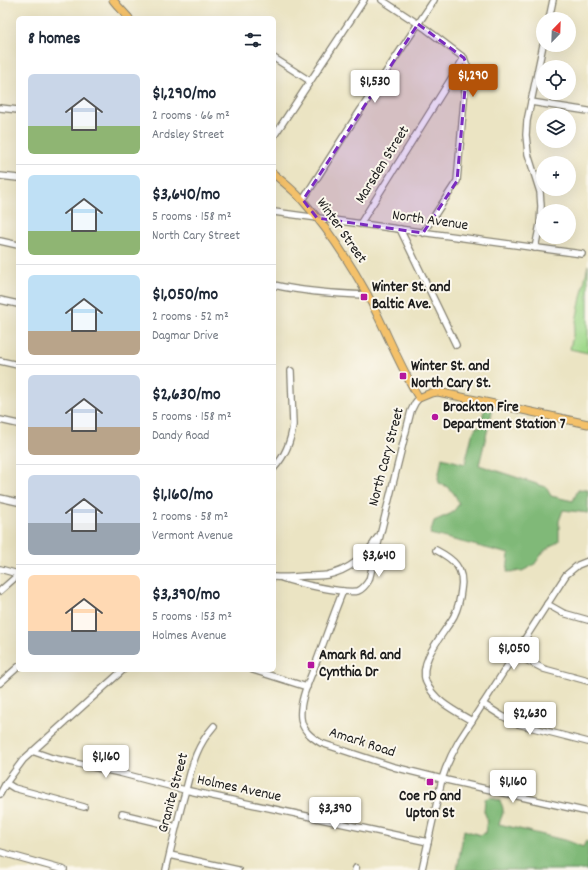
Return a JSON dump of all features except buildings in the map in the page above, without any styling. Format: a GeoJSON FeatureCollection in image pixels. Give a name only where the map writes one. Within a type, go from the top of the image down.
{"type":"FeatureCollection","features":[{"type":"Feature","properties":{"kind":"main road"},"geometry":{"type":"LineString","coordinates":[[112,0],[127,16]]}},
{"type":"Feature","properties":{"kind":"main road","name":"Winter Street"},"geometry":{"type":"LineString","coordinates":[[276,176],[302,200],[347,258],[367,295],[408,379],[420,398]]}},
{"type":"Feature","properties":{"kind":"main road","name":"North Cary Street"},"geometry":{"type":"LineString","coordinates":[[420,398],[425,395],[438,392],[588,424]]}},
{"type":"Feature","properties":{"kind":"street"},"geometry":{"type":"LineString","coordinates":[[276,133],[364,0]]}},
{"type":"Feature","properties":{"kind":"street"},"geometry":{"type":"LineString","coordinates":[[382,0],[464,58],[467,66],[457,181],[423,232]]}},
{"type":"Feature","properties":{"kind":"street"},"geometry":{"type":"LineString","coordinates":[[302,200],[434,0]]}},
{"type":"Feature","properties":{"kind":"street"},"geometry":{"type":"LineString","coordinates":[[550,12],[553,0]]}},
{"type":"Feature","properties":{"kind":"street"},"geometry":{"type":"LineString","coordinates":[[535,248],[540,224],[540,192],[530,163],[526,135],[527,121],[542,52]]}},
{"type":"Feature","properties":{"kind":"street","name":"Marsden Street"},"geometry":{"type":"LineString","coordinates":[[360,224],[464,58]]}},
{"type":"Feature","properties":{"kind":"street"},"geometry":{"type":"LineString","coordinates":[[276,59],[310,81]]}},
{"type":"Feature","properties":{"kind":"street"},"geometry":{"type":"LineString","coordinates":[[531,102],[588,111]]}},
{"type":"Feature","properties":{"kind":"street"},"geometry":{"type":"LineString","coordinates":[[0,108],[16,110]]}},
{"type":"Feature","properties":{"kind":"street"},"geometry":{"type":"LineString","coordinates":[[0,176],[16,178]]}},
{"type":"Feature","properties":{"kind":"street","name":"North Avenue"},"geometry":{"type":"LineString","coordinates":[[276,212],[582,254]]}},
{"type":"Feature","properties":{"kind":"street"},"geometry":{"type":"LineString","coordinates":[[400,230],[456,345]]}},
{"type":"Feature","properties":{"kind":"street"},"geometry":{"type":"LineString","coordinates":[[0,241],[16,245]]}},
{"type":"Feature","properties":{"kind":"street"},"geometry":{"type":"LineString","coordinates":[[276,286],[325,293],[367,295]]}},
{"type":"Feature","properties":{"kind":"street"},"geometry":{"type":"LineString","coordinates":[[0,300],[16,304]]}},
{"type":"Feature","properties":{"kind":"street"},"geometry":{"type":"LineString","coordinates":[[0,360],[16,364]]}},
{"type":"Feature","properties":{"kind":"street"},"geometry":{"type":"LineString","coordinates":[[276,465],[284,454],[292,433],[291,371]]}},
{"type":"Feature","properties":{"kind":"street","name":"North Cary Street"},"geometry":{"type":"LineString","coordinates":[[282,578],[293,582],[343,591],[357,591],[364,588],[369,580],[411,411],[415,403],[420,398]]}},
{"type":"Feature","properties":{"kind":"street"},"geometry":{"type":"LineString","coordinates":[[0,420],[16,424]]}},
{"type":"Feature","properties":{"kind":"street"},"geometry":{"type":"LineString","coordinates":[[0,498],[16,502]]}},
{"type":"Feature","properties":{"kind":"street","name":"North Cary Street"},"geometry":{"type":"LineString","coordinates":[[276,577],[327,575],[343,570],[367,552],[374,544],[382,530]]}},
{"type":"Feature","properties":{"kind":"street"},"geometry":{"type":"LineString","coordinates":[[436,550],[454,561],[462,579],[462,587],[457,609],[431,652],[426,667],[425,677],[430,690],[437,697],[445,704],[472,721]]}},
{"type":"Feature","properties":{"kind":"street"},"geometry":{"type":"LineString","coordinates":[[422,869],[442,779],[452,753],[566,575],[578,565],[588,561]]}},
{"type":"Feature","properties":{"kind":"street"},"geometry":{"type":"LineString","coordinates":[[0,569],[16,573]]}},
{"type":"Feature","properties":{"kind":"street"},"geometry":{"type":"LineString","coordinates":[[0,591],[16,576]]}},
{"type":"Feature","properties":{"kind":"street","name":"Amark Road"},"geometry":{"type":"LineString","coordinates":[[343,591],[301,706],[301,719],[304,729],[310,736],[321,743],[394,767],[588,812]]}},
{"type":"Feature","properties":{"kind":"street"},"geometry":{"type":"LineString","coordinates":[[547,604],[563,613],[588,620]]}},
{"type":"Feature","properties":{"kind":"street"},"geometry":{"type":"LineString","coordinates":[[515,654],[544,669],[588,681]]}},
{"type":"Feature","properties":{"kind":"street"},"geometry":{"type":"LineString","coordinates":[[0,683],[16,669]]}},
{"type":"Feature","properties":{"kind":"street"},"geometry":{"type":"LineString","coordinates":[[0,794],[23,760],[120,672]]}},
{"type":"Feature","properties":{"kind":"street"},"geometry":{"type":"LineString","coordinates":[[260,672],[307,687]]}},
{"type":"Feature","properties":{"kind":"street"},"geometry":{"type":"LineString","coordinates":[[482,704],[518,724],[588,742]]}},
{"type":"Feature","properties":{"kind":"street","name":"Granite Street"},"geometry":{"type":"LineString","coordinates":[[166,870],[194,758],[207,734],[214,726]]}},
{"type":"Feature","properties":{"kind":"street","name":"Holmes Avenue"},"geometry":{"type":"LineString","coordinates":[[32,751],[52,758],[120,773],[186,790],[428,842]]}},
{"type":"Feature","properties":{"kind":"street"},"geometry":{"type":"LineString","coordinates":[[6,783],[14,788],[84,807]]}},
{"type":"Feature","properties":{"kind":"street"},"geometry":{"type":"LineString","coordinates":[[122,814],[176,827]]}},
{"type":"Feature","properties":{"kind":"street"},"geometry":{"type":"LineString","coordinates":[[0,852],[64,870]]}},
{"type":"Feature","properties":{"kind":"street"},"geometry":{"type":"LineString","coordinates":[[170,855],[238,870]]}},
{"type":"Feature","properties":{"kind":"highlighted area"},"geometry":{"type":"Polygon","coordinates":[[[418,24],[464,58],[467,66],[457,181],[423,233],[317,218],[303,200],[418,24]]]}},
{"type":"Feature","properties":{"kind":"green space"},"geometry":{"type":"Polygon","coordinates":[[[588,265],[588,353],[570,349],[588,265]]]}},
{"type":"Feature","properties":{"kind":"green space"},"geometry":{"type":"Polygon","coordinates":[[[485,406],[493,408],[479,465],[546,487],[551,496],[573,501],[578,490],[588,490],[588,513],[563,510],[559,521],[559,541],[544,551],[534,565],[522,571],[507,572],[509,554],[430,534],[434,521],[452,513],[459,504],[452,491],[439,483],[438,478],[442,458],[465,464],[472,435],[476,427],[480,427],[485,406]]]}},
{"type":"Feature","properties":{"kind":"green space"},"geometry":{"type":"Polygon","coordinates":[[[491,797],[500,801],[503,808],[503,813],[499,824],[568,841],[583,847],[586,841],[588,842],[588,870],[457,870],[464,830],[480,835],[485,833],[487,819],[484,811],[485,799],[491,797]]]}},
{"type":"Feature","properties":{"kind":"place","name":"Winter St. and Baltic Ave."},"geometry":{"type":"Point","coordinates":[364,297]}},
{"type":"Feature","properties":{"kind":"place","name":"Winter St. and North Cary St."},"geometry":{"type":"Point","coordinates":[403,376]}},
{"type":"Feature","properties":{"kind":"place","name":"Brockton Fire Department Station 7"},"geometry":{"type":"Point","coordinates":[435,417]}},
{"type":"Feature","properties":{"kind":"place","name":"Amark Rd. and Cynthia Dr"},"geometry":{"type":"Point","coordinates":[311,665]}},
{"type":"Feature","properties":{"kind":"place","name":"Coe rD and Upton St"},"geometry":{"type":"Point","coordinates":[430,782]}}]}
